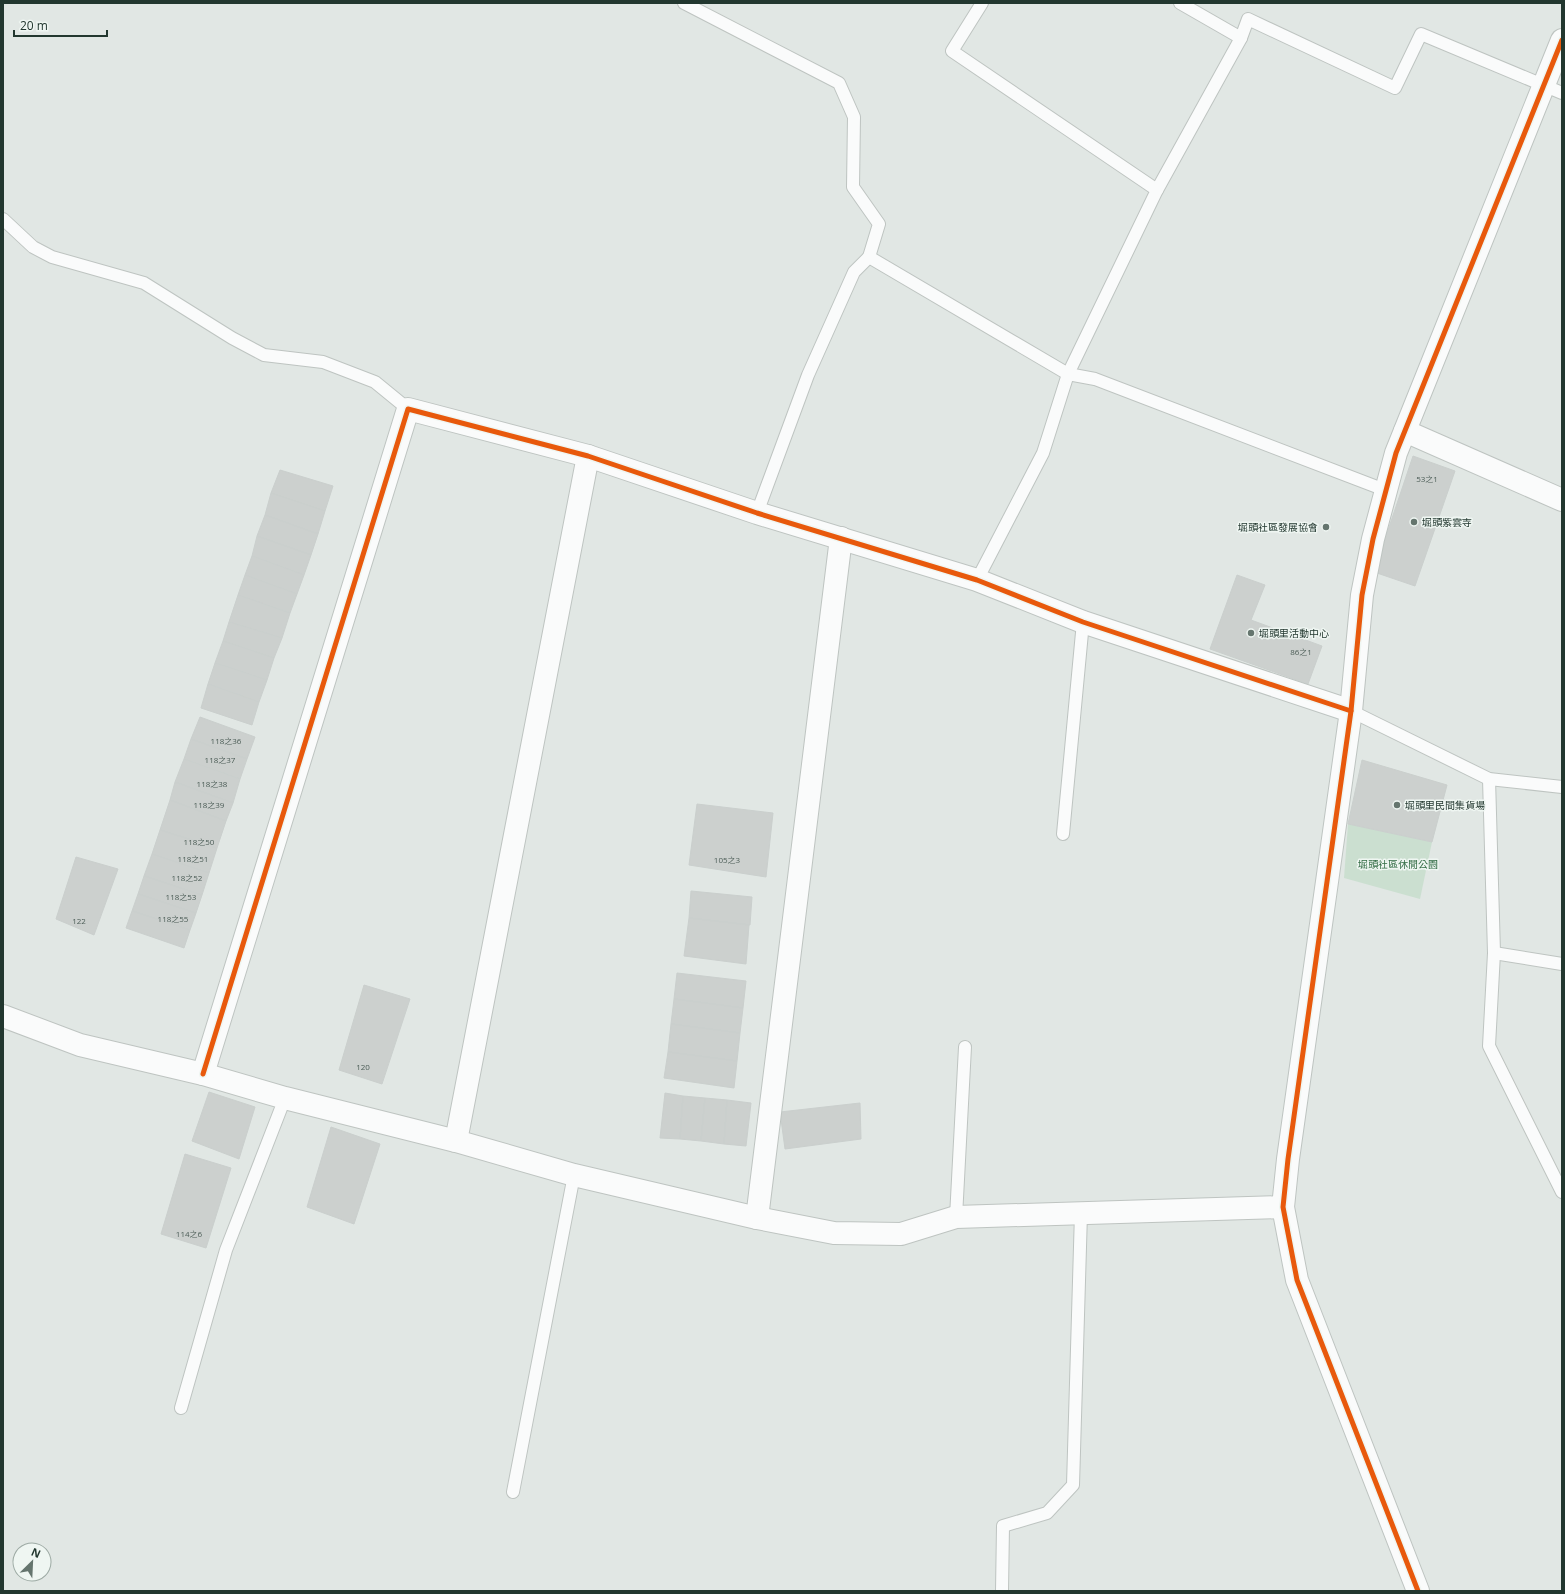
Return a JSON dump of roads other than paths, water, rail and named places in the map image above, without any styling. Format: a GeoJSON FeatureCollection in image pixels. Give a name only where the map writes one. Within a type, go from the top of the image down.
{"type":"FeatureCollection","features":[{"type":"Feature","properties":{"kind":"street"},"geometry":{"type":"LineString","coordinates":[[1418,1591],[1298,1280],[1283,1207],[1288,1159],[1351,711],[1362,595],[1373,539],[1396,453],[1553,89],[1562,40]]}},
{"type":"Feature","properties":{"kind":"street"},"geometry":{"type":"LineString","coordinates":[[203,1074],[408,409],[588,456],[757,513],[977,580],[1083,622],[1351,711]]}},
{"type":"Feature","properties":{"kind":"street"},"geometry":{"type":"LineString","coordinates":[[1405,432],[1562,500]]}},
{"type":"Feature","properties":{"kind":"street"},"geometry":{"type":"LineString","coordinates":[[456,1141],[588,456]]}},
{"type":"Feature","properties":{"kind":"street"},"geometry":{"type":"LineString","coordinates":[[757,1218],[841,538]]}},
{"type":"Feature","properties":{"kind":"street"},"geometry":{"type":"LineString","coordinates":[[3,1016],[80,1045],[203,1074],[285,1098],[456,1141],[574,1175],[757,1218],[834,1233],[901,1234],[956,1216],[1283,1207]]}},
{"type":"Feature","properties":{"kind":"lane"},"geometry":{"type":"LineString","coordinates":[[684,3],[839,83],[854,117],[853,187],[879,224],[870,257],[854,272],[808,376],[757,513]]}},
{"type":"Feature","properties":{"kind":"lane"},"geometry":{"type":"LineString","coordinates":[[982,3],[952,51],[1157,190]]}},
{"type":"Feature","properties":{"kind":"lane"},"geometry":{"type":"LineString","coordinates":[[1180,3],[1241,38]]}},
{"type":"Feature","properties":{"kind":"lane"},"geometry":{"type":"LineString","coordinates":[[977,580],[1043,453],[1068,374],[1157,190],[1241,38],[1248,19],[1395,88],[1421,34],[1553,89]]}},
{"type":"Feature","properties":{"kind":"lane"},"geometry":{"type":"LineString","coordinates":[[3,219],[33,247],[52,257],[144,284],[232,338],[264,355],[323,362],[375,382],[408,409]]}},
{"type":"Feature","properties":{"kind":"lane"},"geometry":{"type":"LineString","coordinates":[[870,257],[1068,374],[1095,379],[1385,490]]}},
{"type":"Feature","properties":{"kind":"lane"},"geometry":{"type":"LineString","coordinates":[[1063,834],[1083,622]]}},
{"type":"Feature","properties":{"kind":"lane"},"geometry":{"type":"LineString","coordinates":[[1351,711],[1489,779],[1562,787]]}},
{"type":"Feature","properties":{"kind":"lane"},"geometry":{"type":"LineString","coordinates":[[1489,779],[1494,953],[1489,1046],[1562,1192]]}},
{"type":"Feature","properties":{"kind":"lane"},"geometry":{"type":"LineString","coordinates":[[1494,953],[1562,964]]}},
{"type":"Feature","properties":{"kind":"lane"},"geometry":{"type":"LineString","coordinates":[[956,1216],[965,1047]]}},
{"type":"Feature","properties":{"kind":"lane"},"geometry":{"type":"LineString","coordinates":[[180,1408],[226,1250],[285,1098]]}},
{"type":"Feature","properties":{"kind":"lane"},"geometry":{"type":"LineString","coordinates":[[513,1492],[574,1175]]}},
{"type":"Feature","properties":{"kind":"lane"},"geometry":{"type":"LineString","coordinates":[[1002,1591],[1003,1526],[1047,1513],[1073,1485],[1081,1213]]}},
{"type":"Feature","properties":{"kind":"place","name":"堀頭紫雲寺"},"geometry":{"type":"Point","coordinates":[1414,522]}},
{"type":"Feature","properties":{"kind":"place","name":"堀頭社區發展協會"},"geometry":{"type":"Point","coordinates":[1326,527]}},
{"type":"Feature","properties":{"kind":"place","name":"堀頭里活動中心"},"geometry":{"type":"Point","coordinates":[1251,633]}},
{"type":"Feature","properties":{"kind":"place","name":"堀頭里民間集貨場"},"geometry":{"type":"Point","coordinates":[1397,805]}},
{"type":"Feature","properties":{"kind":"park label","name":"堀頭社區休閒公園"},"geometry":{"type":"Point","coordinates":[1398,864]}}]}
